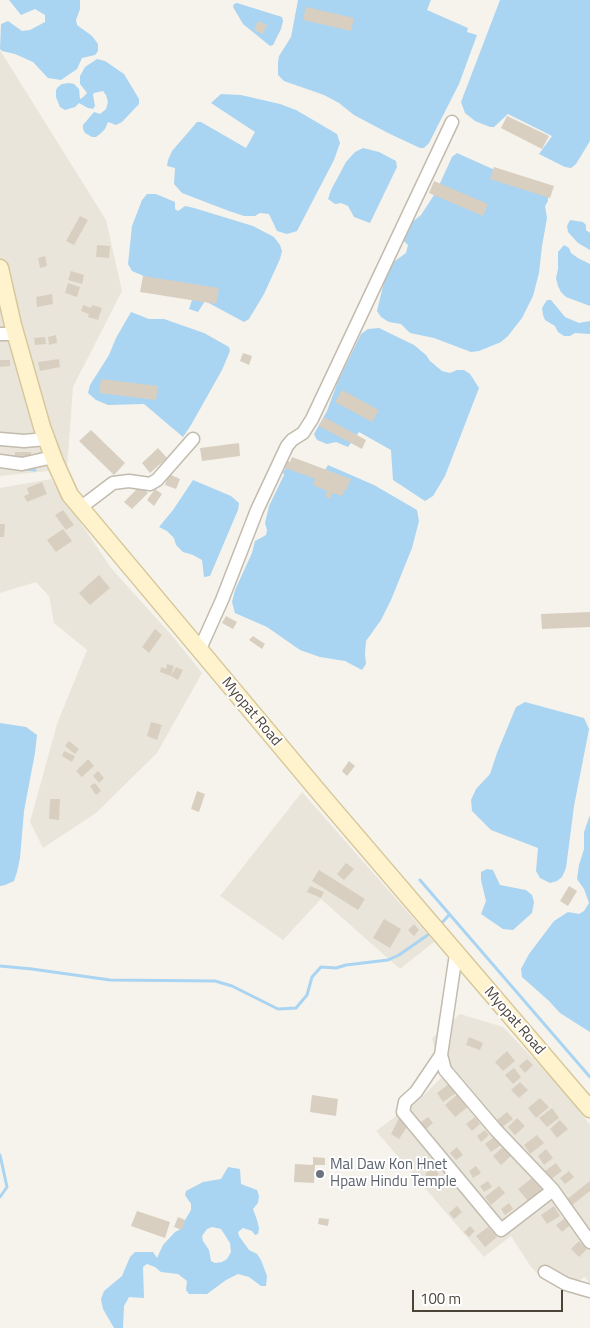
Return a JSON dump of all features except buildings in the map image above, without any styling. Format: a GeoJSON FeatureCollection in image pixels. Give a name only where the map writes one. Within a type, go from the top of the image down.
{"type":"FeatureCollection","features":[{"type":"Feature","properties":{"kind":"main road","name":"Myopat Road"},"geometry":{"type":"LineString","coordinates":[[0,268],[8,334],[46,439],[70,495],[199,651],[590,1109]]}},
{"type":"Feature","properties":{"kind":"street"},"geometry":{"type":"LineString","coordinates":[[199,651],[222,600],[257,510],[287,446],[292,440],[303,433],[312,419],[452,122]]}},
{"type":"Feature","properties":{"kind":"street"},"geometry":{"type":"LineString","coordinates":[[0,439],[24,441],[46,439]]}},
{"type":"Feature","properties":{"kind":"street"},"geometry":{"type":"LineString","coordinates":[[80,508],[112,483],[129,481],[150,484],[157,480],[193,439]]}},
{"type":"Feature","properties":{"kind":"street"},"geometry":{"type":"LineString","coordinates":[[0,461],[22,464],[53,457]]}},
{"type":"Feature","properties":{"kind":"street"},"geometry":{"type":"LineString","coordinates":[[456,954],[441,1055],[416,1092],[405,1102],[403,1112],[501,1230],[553,1190]]}},
{"type":"Feature","properties":{"kind":"street"},"geometry":{"type":"LineString","coordinates":[[441,1055],[446,1070],[496,1130],[553,1190],[590,1242]]}},
{"type":"Feature","properties":{"kind":"street"},"geometry":{"type":"LineString","coordinates":[[545,1272],[566,1284],[590,1291]]}},
{"type":"Feature","properties":{"kind":"shaded area"},"geometry":{"type":"Polygon","coordinates":[[[0,50],[106,220],[122,291],[73,387],[67,469],[0,476],[0,50]]]}},
{"type":"Feature","properties":{"kind":"shaded area"},"geometry":{"type":"Polygon","coordinates":[[[51,479],[111,568],[174,638],[202,673],[157,753],[96,813],[43,848],[30,822],[57,724],[87,650],[54,623],[49,596],[36,582],[0,593],[0,488],[51,479]]]}},
{"type":"Feature","properties":{"kind":"shaded area"},"geometry":{"type":"Polygon","coordinates":[[[302,792],[434,942],[400,969],[321,899],[283,940],[220,896],[302,792]]]}},
{"type":"Feature","properties":{"kind":"shaded area"},"geometry":{"type":"Polygon","coordinates":[[[460,1014],[503,1027],[565,1092],[590,1125],[590,1284],[585,1277],[566,1288],[549,1269],[539,1275],[531,1267],[511,1236],[484,1257],[376,1131],[423,1096],[442,1077],[432,1038],[460,1014]]]}},
{"type":"Feature","properties":{"kind":"water"},"geometry":{"type":"Polygon","coordinates":[[[9,0],[80,0],[80,9],[76,20],[77,25],[92,36],[98,44],[98,51],[95,55],[82,58],[77,69],[61,80],[48,78],[33,62],[0,49],[1,24],[8,21],[22,31],[30,30],[45,22],[45,15],[35,9],[21,15],[9,0]]]}},
{"type":"Feature","properties":{"kind":"water"},"geometry":{"type":"Polygon","coordinates":[[[298,0],[431,0],[427,10],[468,28],[467,32],[477,35],[459,84],[429,143],[424,148],[420,148],[388,133],[354,115],[339,103],[324,95],[284,81],[278,75],[279,56],[291,37],[298,0]]]}},
{"type":"Feature","properties":{"kind":"water"},"geometry":{"type":"Polygon","coordinates":[[[500,0],[590,0],[590,141],[576,164],[571,168],[539,154],[552,136],[508,114],[494,127],[490,127],[475,121],[465,113],[461,102],[500,0]]]}},
{"type":"Feature","properties":{"kind":"water"},"geometry":{"type":"Polygon","coordinates":[[[237,3],[282,17],[281,29],[273,45],[270,46],[243,24],[233,7],[237,3]]]}},
{"type":"Feature","properties":{"kind":"water"},"geometry":{"type":"Polygon","coordinates":[[[97,59],[105,61],[124,74],[139,99],[139,104],[122,122],[116,125],[108,122],[100,134],[92,137],[85,133],[83,125],[94,112],[100,114],[106,109],[108,102],[103,91],[94,93],[95,106],[93,109],[79,103],[75,107],[65,110],[60,107],[56,97],[56,90],[62,84],[74,84],[79,89],[80,99],[82,98],[87,93],[80,84],[80,76],[85,67],[97,59]]]}},
{"type":"Feature","properties":{"kind":"water"},"geometry":{"type":"Polygon","coordinates":[[[221,94],[241,95],[280,104],[296,110],[337,134],[340,143],[334,160],[297,231],[287,234],[277,231],[269,214],[260,213],[255,216],[244,216],[182,193],[174,184],[175,168],[167,166],[168,160],[172,151],[197,122],[201,122],[246,148],[255,132],[211,103],[221,94]]]}},
{"type":"Feature","properties":{"kind":"water"},"geometry":{"type":"Polygon","coordinates":[[[363,148],[379,152],[396,161],[397,167],[370,223],[354,217],[348,206],[341,203],[335,204],[328,199],[346,162],[355,152],[363,148]]]}},
{"type":"Feature","properties":{"kind":"water"},"geometry":{"type":"Polygon","coordinates":[[[457,153],[548,194],[548,201],[545,206],[547,218],[539,273],[533,296],[522,318],[508,336],[501,342],[479,351],[471,352],[434,338],[410,333],[401,324],[389,322],[381,317],[377,311],[384,282],[392,263],[406,253],[408,245],[403,240],[411,223],[421,215],[436,192],[452,157],[457,153]]]}},
{"type":"Feature","properties":{"kind":"water"},"geometry":{"type":"Polygon","coordinates":[[[147,194],[156,194],[175,202],[175,209],[178,211],[185,206],[194,208],[253,226],[274,237],[282,251],[280,259],[264,294],[249,319],[244,322],[205,301],[198,312],[189,309],[193,297],[132,271],[128,264],[132,226],[142,200],[147,194]]]}},
{"type":"Feature","properties":{"kind":"water"},"geometry":{"type":"Polygon","coordinates":[[[570,220],[583,222],[586,225],[586,230],[590,233],[590,250],[578,243],[568,232],[567,226],[570,220]]]}},
{"type":"Feature","properties":{"kind":"water"},"geometry":{"type":"Polygon","coordinates":[[[564,245],[569,248],[571,253],[590,264],[590,306],[566,297],[558,286],[556,278],[558,252],[564,245]]]}},
{"type":"Feature","properties":{"kind":"water"},"geometry":{"type":"Polygon","coordinates":[[[547,300],[551,300],[565,317],[579,323],[590,321],[590,334],[575,333],[570,336],[564,336],[558,332],[555,326],[545,320],[543,315],[542,308],[547,300]]]}},
{"type":"Feature","properties":{"kind":"water"},"geometry":{"type":"Polygon","coordinates":[[[131,312],[149,319],[164,319],[204,333],[229,347],[230,351],[222,370],[183,437],[144,404],[108,405],[96,400],[88,393],[90,385],[109,355],[116,338],[131,312]]]}},
{"type":"Feature","properties":{"kind":"water"},"geometry":{"type":"Polygon","coordinates":[[[379,328],[414,345],[442,371],[450,373],[464,370],[470,374],[479,388],[445,476],[433,496],[425,501],[393,480],[391,450],[359,432],[348,447],[336,442],[327,444],[317,440],[314,434],[327,411],[338,381],[361,334],[368,329],[379,328]]]}},
{"type":"Feature","properties":{"kind":"water"},"geometry":{"type":"Polygon","coordinates":[[[288,465],[321,477],[328,465],[374,485],[417,510],[419,521],[412,548],[391,600],[381,620],[366,641],[366,664],[362,670],[345,661],[320,657],[300,650],[267,627],[235,613],[232,602],[235,590],[252,553],[255,541],[266,535],[265,523],[269,506],[284,475],[283,472],[288,465]]]}},
{"type":"Feature","properties":{"kind":"water"},"geometry":{"type":"Polygon","coordinates":[[[193,480],[231,496],[239,503],[238,510],[210,576],[204,577],[202,560],[183,552],[176,545],[174,538],[167,531],[159,527],[193,480]]]}},
{"type":"Feature","properties":{"kind":"water"},"geometry":{"type":"Polygon","coordinates":[[[525,702],[584,718],[589,729],[574,806],[566,868],[562,877],[550,883],[540,878],[536,871],[538,848],[491,830],[472,811],[471,800],[476,789],[490,774],[516,707],[525,702]]]}},
{"type":"Feature","properties":{"kind":"water"},"geometry":{"type":"Polygon","coordinates":[[[0,723],[26,727],[37,735],[24,811],[17,872],[14,881],[0,886],[0,723]]]}},
{"type":"Feature","properties":{"kind":"water"},"geometry":{"type":"Polygon","coordinates":[[[590,815],[590,1032],[560,1013],[522,977],[521,969],[529,954],[554,921],[568,912],[579,914],[584,911],[589,903],[584,889],[577,879],[584,849],[584,832],[590,815]]]}},
{"type":"Feature","properties":{"kind":"water"},"geometry":{"type":"Polygon","coordinates":[[[487,869],[493,870],[500,885],[526,890],[532,895],[534,902],[532,913],[513,930],[503,929],[481,914],[486,901],[481,872],[487,869]]]}},
{"type":"Feature","properties":{"kind":"water"},"geometry":{"type":"Polygon","coordinates":[[[228,1167],[240,1169],[241,1184],[257,1190],[259,1196],[258,1203],[253,1209],[259,1228],[258,1234],[255,1235],[252,1231],[243,1228],[238,1232],[249,1250],[257,1254],[261,1260],[267,1276],[266,1286],[261,1286],[249,1277],[238,1274],[207,1294],[189,1294],[186,1290],[187,1281],[178,1274],[161,1272],[147,1264],[143,1267],[144,1298],[129,1297],[124,1306],[123,1328],[114,1328],[103,1309],[101,1299],[104,1291],[122,1276],[130,1257],[135,1252],[153,1252],[157,1258],[163,1245],[179,1230],[191,1210],[191,1204],[185,1195],[186,1191],[203,1182],[221,1179],[228,1167]],[[212,1227],[207,1229],[202,1236],[209,1250],[211,1261],[215,1263],[227,1259],[231,1252],[230,1243],[221,1229],[212,1227]]]}},
{"type":"Feature","properties":{"kind":"waterway"},"geometry":{"type":"LineString","coordinates":[[26,469],[35,470]]}},
{"type":"Feature","properties":{"kind":"waterway"},"geometry":{"type":"LineString","coordinates":[[420,880],[590,1077]]}},
{"type":"Feature","properties":{"kind":"waterway"},"geometry":{"type":"LineString","coordinates":[[440,925],[449,915]]}},
{"type":"Feature","properties":{"kind":"waterway"},"geometry":{"type":"LineString","coordinates":[[0,966],[110,980],[215,981],[232,986],[278,1009],[296,1008],[307,995],[312,977],[321,967],[336,968],[388,960],[399,955],[432,932]]}},
{"type":"Feature","properties":{"kind":"waterway"},"geometry":{"type":"LineString","coordinates":[[0,1155],[7,1187],[0,1197]]}},
{"type":"Feature","properties":{"kind":"place","name":"Mal Daw Kon Hnet Hpaw Hindu Temple"},"geometry":{"type":"Point","coordinates":[320,1174]}}]}
